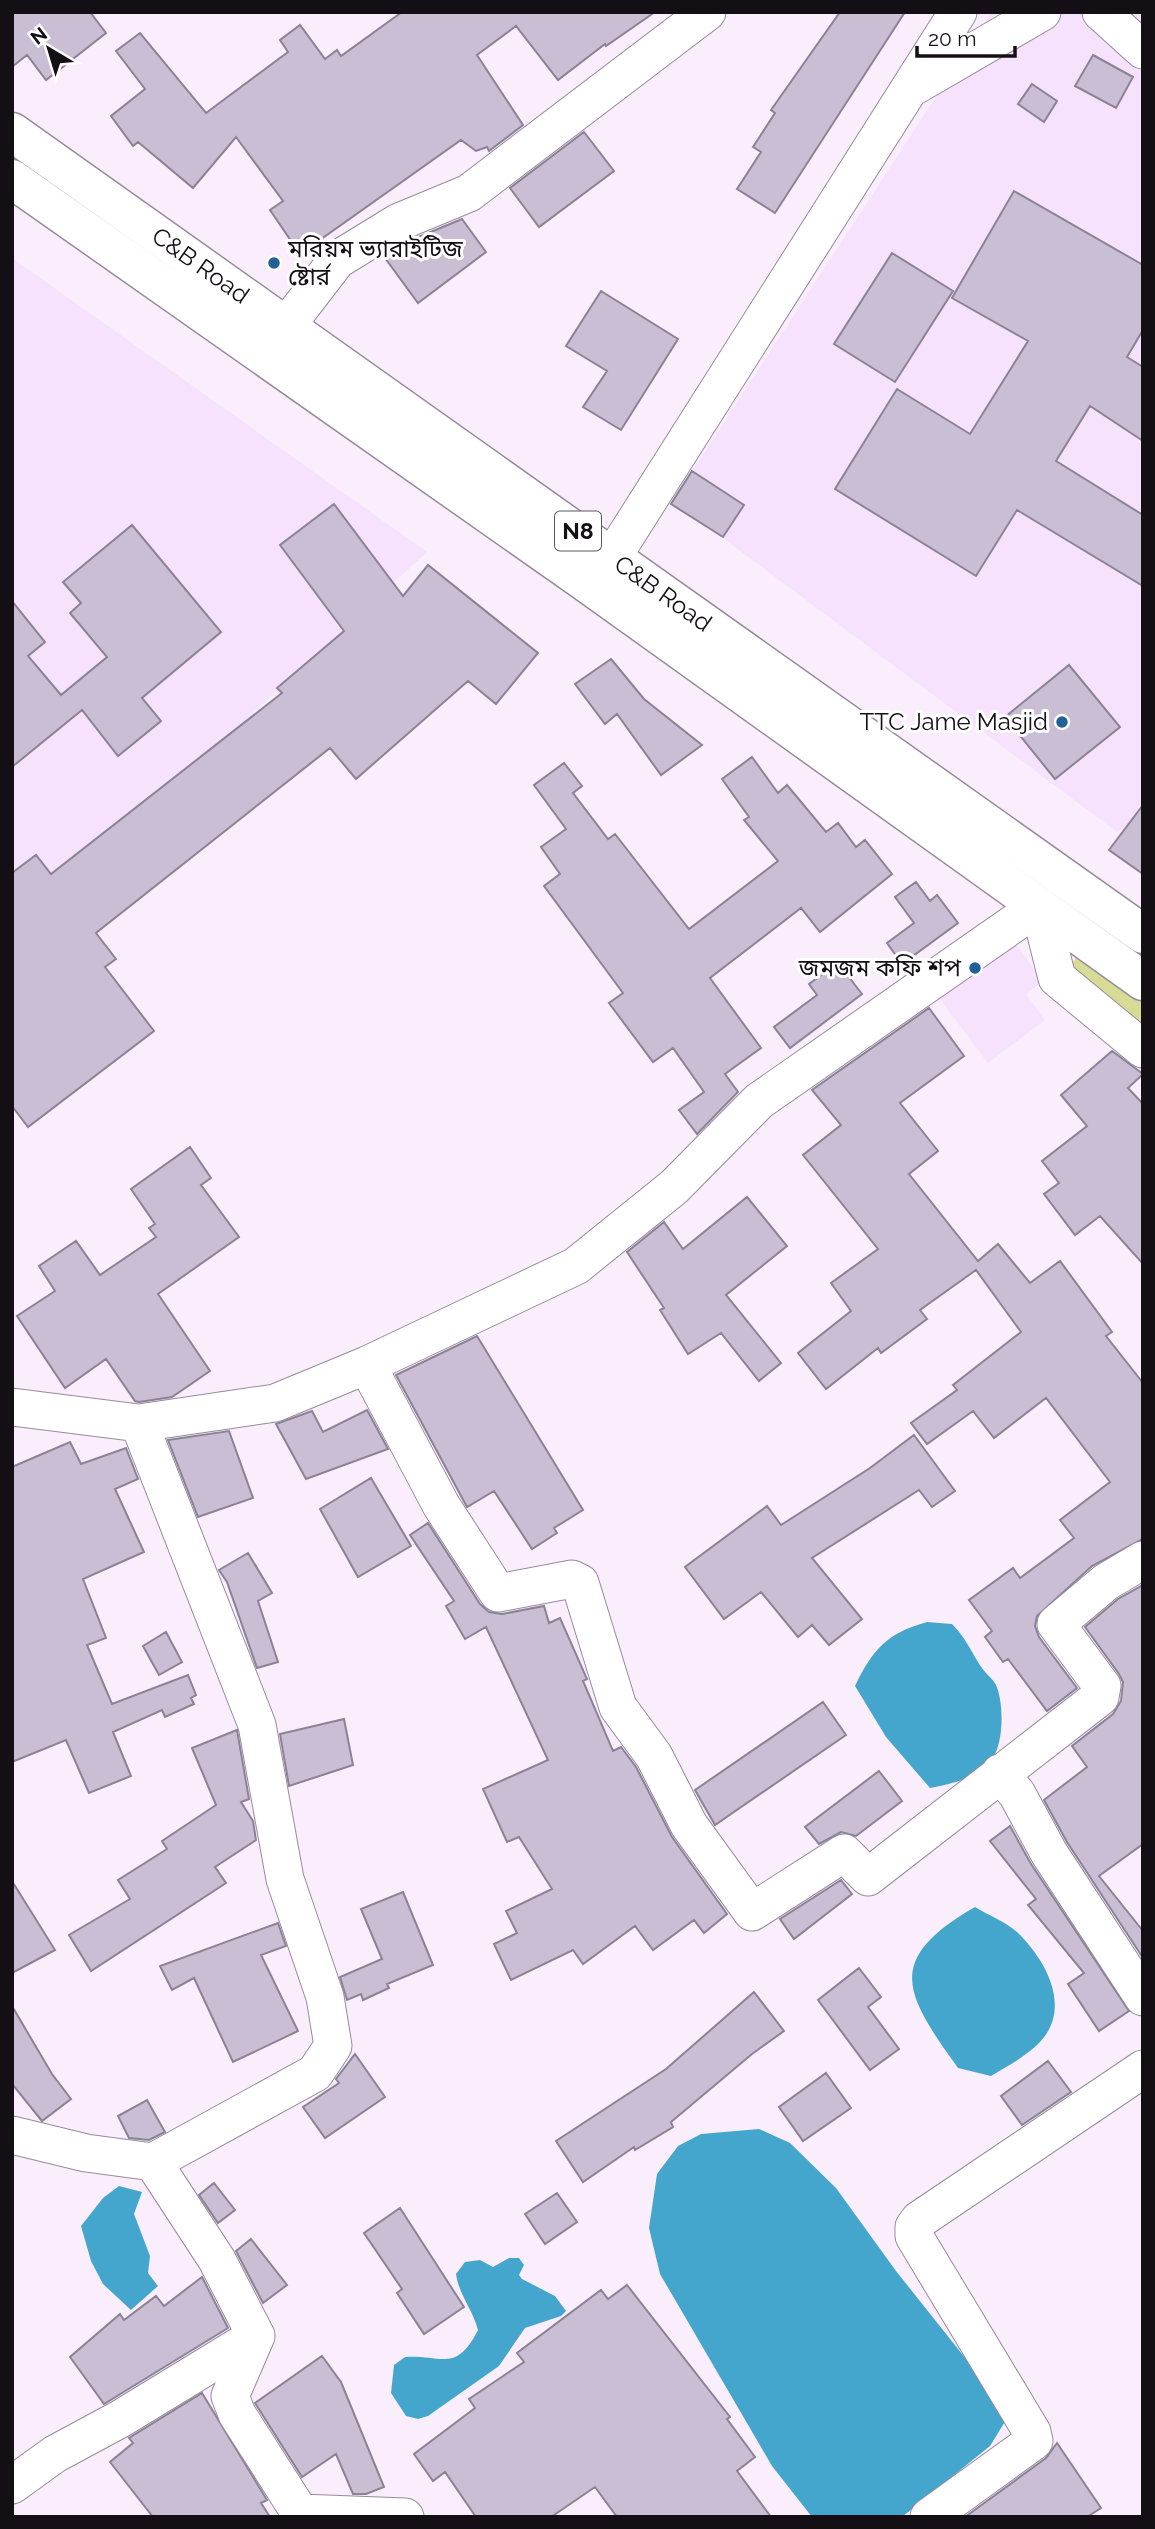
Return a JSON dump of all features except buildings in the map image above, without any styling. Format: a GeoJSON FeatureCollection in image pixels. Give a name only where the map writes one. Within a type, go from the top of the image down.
{"type":"FeatureCollection","features":[{"type":"Feature","properties":{"kind":"highway","name":"C&B Road"},"geometry":{"type":"LineString","coordinates":[[12,132],[1143,934]]}},
{"type":"Feature","properties":{"kind":"highway","name":"C&B Road"},"geometry":{"type":"LineString","coordinates":[[12,179],[1143,981]]}},
{"type":"Feature","properties":{"kind":"street"},"geometry":{"type":"LineString","coordinates":[[287,325],[337,260],[399,222],[469,193],[707,12]]}},
{"type":"Feature","properties":{"kind":"street"},"geometry":{"type":"LineString","coordinates":[[613,556],[958,12]]}},
{"type":"Feature","properties":{"kind":"street"},"geometry":{"type":"LineString","coordinates":[[906,91],[1042,12]]}},
{"type":"Feature","properties":{"kind":"street"},"geometry":{"type":"LineString","coordinates":[[1101,12],[1143,50]]}},
{"type":"Feature","properties":{"kind":"street"},"geometry":{"type":"LineString","coordinates":[[12,1407],[139,1423],[275,1403],[368,1365],[576,1266],[674,1187],[759,1101],[1039,906],[1057,978],[1143,1049]]}},
{"type":"Feature","properties":{"kind":"street"},"geometry":{"type":"LineString","coordinates":[[368,1365],[441,1505],[498,1592],[572,1579],[580,1583],[618,1707],[654,1756],[689,1825],[752,1912],[845,1853],[868,1877],[1000,1773],[1069,1723],[1103,1692],[1056,1624],[1106,1582],[1143,1560]]}},
{"type":"Feature","properties":{"kind":"street"},"geometry":{"type":"LineString","coordinates":[[12,2135],[86,2153],[153,2162],[315,2073],[332,2046],[325,1997],[285,1879],[257,1725],[139,1423]]}},
{"type":"Feature","properties":{"kind":"street"},"geometry":{"type":"LineString","coordinates":[[1000,1773],[1017,1794],[1049,1853],[1143,1997]]}},
{"type":"Feature","properties":{"kind":"street"},"geometry":{"type":"LineString","coordinates":[[929,2517],[1034,2441],[1032,2432],[914,2236],[914,2227],[919,2220],[1143,2069]]}},
{"type":"Feature","properties":{"kind":"street"},"geometry":{"type":"LineString","coordinates":[[153,2162],[217,2260],[257,2336]]}},
{"type":"Feature","properties":{"kind":"street"},"geometry":{"type":"LineString","coordinates":[[12,2485],[55,2454],[120,2419],[257,2336]]}},
{"type":"Feature","properties":{"kind":"street"},"geometry":{"type":"LineString","coordinates":[[257,2336],[230,2396],[237,2414],[300,2513],[405,2517]]}},
{"type":"Feature","properties":{"kind":"shaded area"},"geometry":{"type":"Polygon","coordinates":[[[991,12],[1143,12],[1143,815],[1117,832],[673,501],[991,12]]]}},
{"type":"Feature","properties":{"kind":"shaded area"},"geometry":{"type":"Polygon","coordinates":[[[12,258],[427,552],[12,936],[12,258]]]}},
{"type":"Feature","properties":{"kind":"shaded area"},"geometry":{"type":"Polygon","coordinates":[[[1011,938],[1043,981],[1026,994],[1045,1020],[988,1063],[936,994],[1011,938]]]}},
{"type":"Feature","properties":{"kind":"green space"},"geometry":{"type":"Polygon","coordinates":[[[1090,938],[1143,978],[1143,1032],[1067,971],[1090,938]]]}},
{"type":"Feature","properties":{"kind":"water"},"geometry":{"type":"Polygon","coordinates":[[[927,1622],[952,1624],[957,1630],[996,1685],[1001,1712],[999,1743],[986,1766],[964,1779],[930,1788],[886,1737],[855,1686],[868,1662],[883,1644],[901,1631],[927,1622]]]}},
{"type":"Feature","properties":{"kind":"water"},"geometry":{"type":"Polygon","coordinates":[[[975,1907],[1008,1925],[1027,1942],[1050,1979],[1054,1993],[1053,2020],[1042,2040],[1021,2058],[991,2076],[958,2068],[925,2019],[916,1999],[912,1980],[915,1962],[926,1944],[946,1926],[975,1907]]]}},
{"type":"Feature","properties":{"kind":"water"},"geometry":{"type":"Polygon","coordinates":[[[759,2129],[790,2143],[836,2188],[896,2271],[1001,2403],[1006,2420],[990,2446],[902,2517],[812,2517],[772,2466],[660,2274],[649,2228],[657,2174],[678,2146],[701,2134],[759,2129]]]}},
{"type":"Feature","properties":{"kind":"water"},"geometry":{"type":"Polygon","coordinates":[[[119,2186],[142,2192],[134,2214],[150,2256],[148,2273],[158,2286],[131,2310],[103,2284],[91,2261],[81,2226],[103,2198],[119,2186]]]}},
{"type":"Feature","properties":{"kind":"water"},"geometry":{"type":"Polygon","coordinates":[[[509,2258],[519,2258],[524,2265],[519,2275],[522,2279],[555,2296],[566,2311],[561,2316],[525,2328],[499,2366],[428,2416],[418,2419],[406,2416],[391,2393],[394,2365],[405,2357],[447,2359],[463,2352],[478,2330],[456,2274],[465,2262],[480,2260],[493,2267],[509,2258]]]}},
{"type":"Feature","properties":{"kind":"place","name":"মরিয়ম ভ্যারাইটিজ ষ্টোর্র"},"geometry":{"type":"Point","coordinates":[274,263]}},
{"type":"Feature","properties":{"kind":"place","name":"TTC Jame Masjid"},"geometry":{"type":"Point","coordinates":[1062,722]}},
{"type":"Feature","properties":{"kind":"place","name":"জমজম কফি শপ"},"geometry":{"type":"Point","coordinates":[975,968]}}]}
